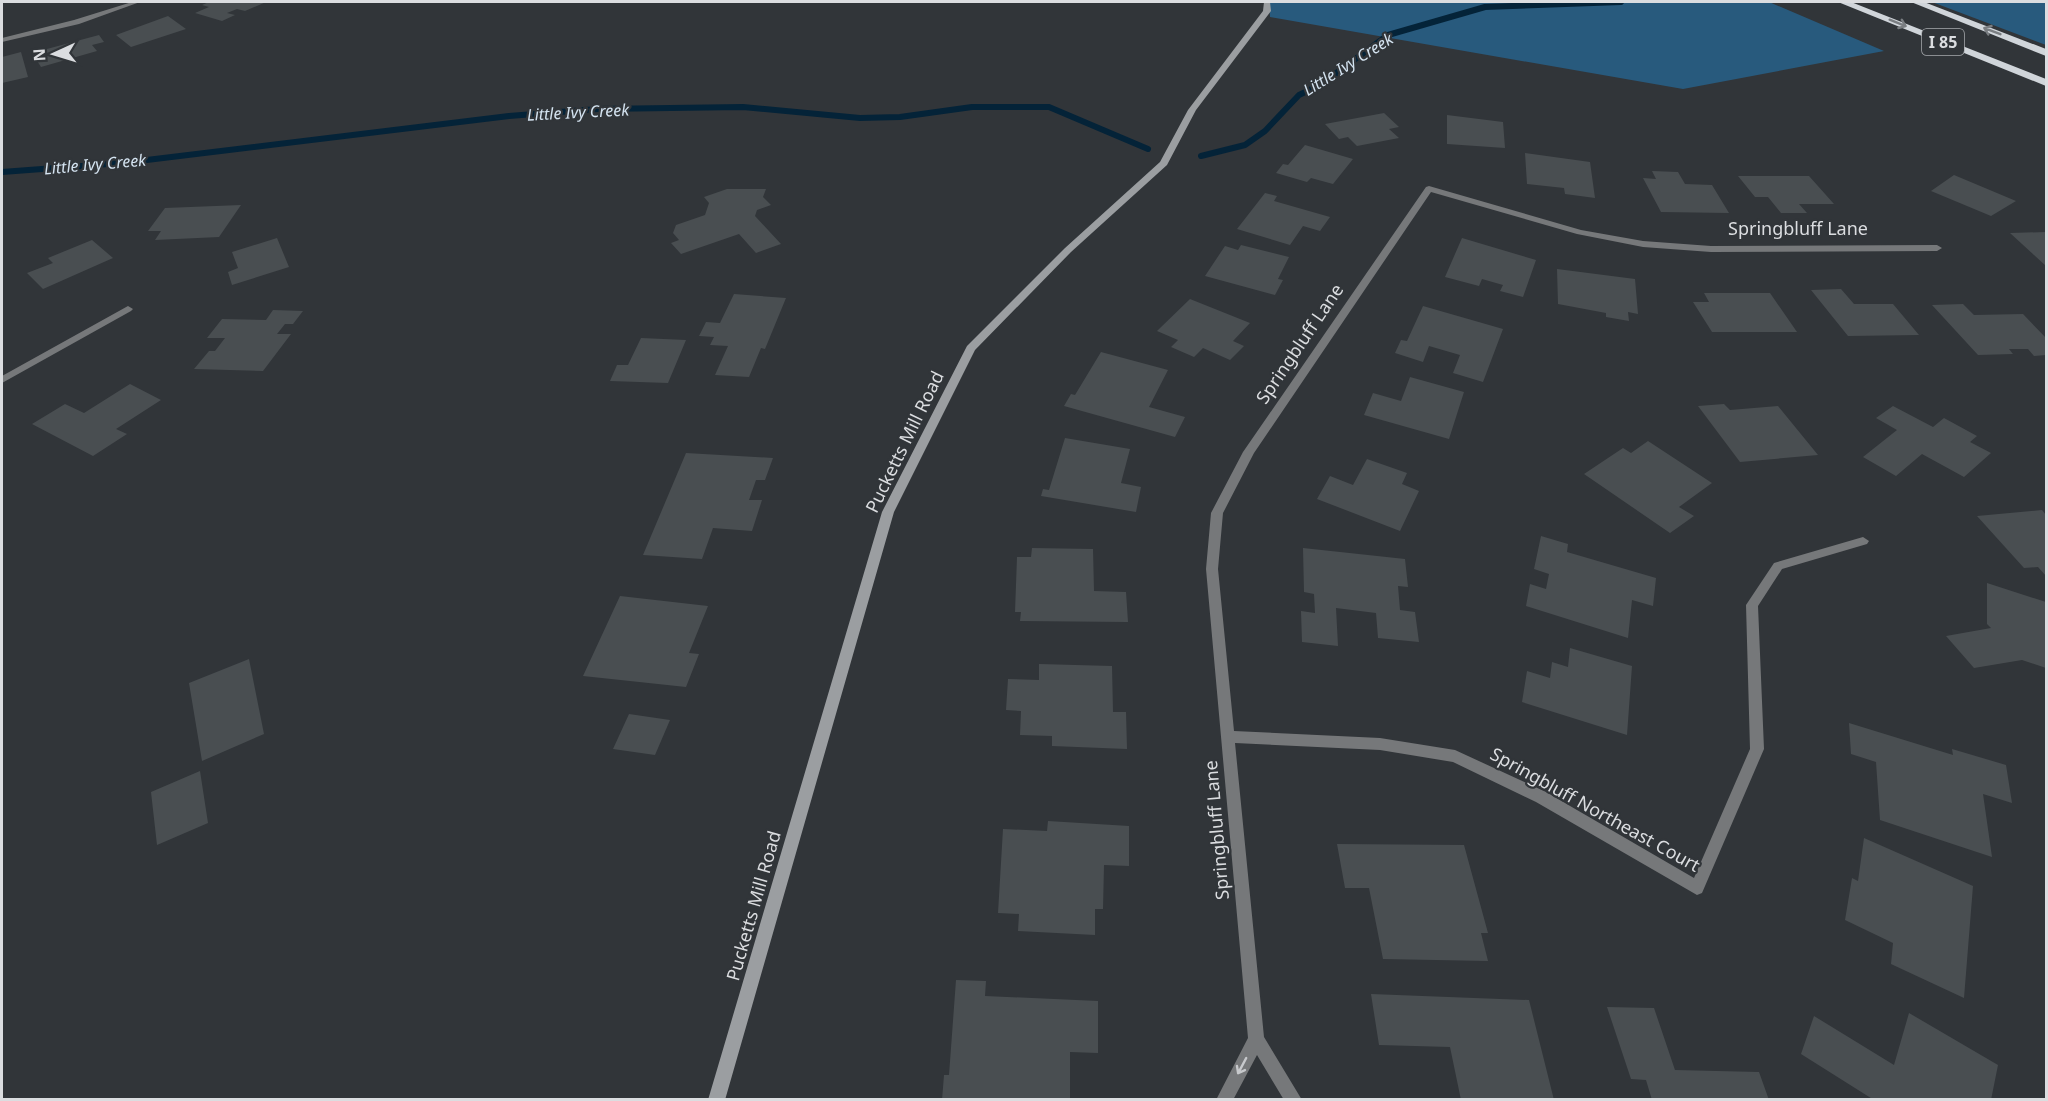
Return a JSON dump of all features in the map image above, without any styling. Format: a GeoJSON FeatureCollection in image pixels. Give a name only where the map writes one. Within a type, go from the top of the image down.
{"type":"FeatureCollection","features":[{"type":"Feature","properties":{"kind":"highway","name":"I 85"},"geometry":{"type":"LineString","coordinates":[[1844,2],[2046,83]]}},
{"type":"Feature","properties":{"kind":"highway","name":"I 85"},"geometry":{"type":"LineString","coordinates":[[1916,2],[2046,52]]}},
{"type":"Feature","properties":{"kind":"street"},"geometry":{"type":"LineString","coordinates":[[2,40],[76,22],[137,2]]}},
{"type":"Feature","properties":{"kind":"street","name":"Pucketts Mill Road"},"geometry":{"type":"LineString","coordinates":[[717,1100],[888,512],[971,348],[1068,250],[1164,163],[1192,110],[1267,11],[1267,2]]}},
{"type":"Feature","properties":{"kind":"street","name":"Springbluff Lane"},"geometry":{"type":"LineString","coordinates":[[1294,1100],[1256,1040],[1212,569],[1217,513],[1249,452],[1429,189],[1580,232],[1642,244],[1711,249],[1937,249]]}},
{"type":"Feature","properties":{"kind":"street"},"geometry":{"type":"LineString","coordinates":[[2,380],[128,309]]}},
{"type":"Feature","properties":{"kind":"street","name":"Springbluff Northeast Court"},"geometry":{"type":"LineString","coordinates":[[1227,738],[1380,744],[1455,756],[1541,797],[1696,888],[1757,749],[1752,605],[1778,566],[1863,541]]}},
{"type":"Feature","properties":{"kind":"street"},"geometry":{"type":"LineString","coordinates":[[1224,1100],[1256,1040]]}},
{"type":"Feature","properties":{"kind":"shaded area"},"geometry":{"type":"Polygon","coordinates":[[[1269,2],[1769,2],[1884,51],[1683,89],[1270,17],[1269,2]]]}},
{"type":"Feature","properties":{"kind":"shaded area"},"geometry":{"type":"Polygon","coordinates":[[[1932,2],[2046,2],[2046,45],[1932,2]]]}},
{"type":"Feature","properties":{"kind":"building"},"geometry":{"type":"Polygon","coordinates":[[[209,2],[266,2],[245,11],[237,9],[227,13],[235,15],[222,21],[195,13],[209,7],[202,5],[209,2]]]}},
{"type":"Feature","properties":{"kind":"building"},"geometry":{"type":"Polygon","coordinates":[[[168,16],[186,29],[131,47],[116,35],[168,16]]]}},
{"type":"Feature","properties":{"kind":"building"},"geometry":{"type":"Polygon","coordinates":[[[99,35],[104,42],[92,45],[97,51],[41,67],[32,53],[99,35]]]}},
{"type":"Feature","properties":{"kind":"building"},"geometry":{"type":"Polygon","coordinates":[[[21,52],[28,77],[2,83],[2,57],[21,52]]]}},
{"type":"Feature","properties":{"kind":"building"},"geometry":{"type":"Polygon","coordinates":[[[1384,113],[1399,127],[1389,129],[1399,138],[1357,146],[1348,137],[1339,139],[1325,124],[1384,113]]]}},
{"type":"Feature","properties":{"kind":"building"},"geometry":{"type":"Polygon","coordinates":[[[1447,115],[1503,122],[1505,148],[1447,144],[1447,115]]]}},
{"type":"Feature","properties":{"kind":"building"},"geometry":{"type":"Polygon","coordinates":[[[1305,145],[1353,159],[1333,184],[1311,178],[1307,182],[1276,173],[1283,164],[1288,165],[1305,145]]]}},
{"type":"Feature","properties":{"kind":"building"},"geometry":{"type":"Polygon","coordinates":[[[1525,153],[1590,162],[1595,198],[1565,194],[1564,188],[1527,184],[1525,153]]]}},
{"type":"Feature","properties":{"kind":"building"},"geometry":{"type":"Polygon","coordinates":[[[1652,171],[1678,172],[1685,184],[1712,185],[1729,213],[1661,212],[1643,178],[1656,179],[1652,171]]]}},
{"type":"Feature","properties":{"kind":"building"},"geometry":{"type":"Polygon","coordinates":[[[1954,175],[2016,201],[1991,216],[1931,191],[1954,175]]]}},
{"type":"Feature","properties":{"kind":"building"},"geometry":{"type":"Polygon","coordinates":[[[1738,176],[1809,176],[1834,204],[1799,204],[1807,213],[1781,213],[1768,197],[1755,197],[1738,176]]]}},
{"type":"Feature","properties":{"kind":"building"},"geometry":{"type":"Polygon","coordinates":[[[727,189],[766,189],[763,197],[771,205],[757,210],[755,216],[781,244],[756,253],[739,234],[681,254],[671,243],[679,240],[673,233],[676,225],[705,215],[709,203],[704,197],[727,189]]]}},
{"type":"Feature","properties":{"kind":"building"},"geometry":{"type":"Polygon","coordinates":[[[1265,193],[1277,196],[1274,201],[1330,217],[1320,231],[1303,226],[1290,245],[1237,229],[1265,193]]]}},
{"type":"Feature","properties":{"kind":"building"},"geometry":{"type":"Polygon","coordinates":[[[241,205],[219,237],[155,240],[161,231],[148,231],[165,208],[241,205]]]}},
{"type":"Feature","properties":{"kind":"building"},"geometry":{"type":"Polygon","coordinates":[[[2046,232],[2046,266],[2010,233],[2046,232]]]}},
{"type":"Feature","properties":{"kind":"building"},"geometry":{"type":"Polygon","coordinates":[[[277,238],[289,267],[232,285],[228,272],[238,268],[232,252],[277,238]]]}},
{"type":"Feature","properties":{"kind":"building"},"geometry":{"type":"Polygon","coordinates":[[[1462,238],[1536,260],[1523,297],[1500,291],[1503,285],[1482,279],[1479,286],[1445,277],[1462,238]]]}},
{"type":"Feature","properties":{"kind":"building"},"geometry":{"type":"Polygon","coordinates":[[[92,240],[113,258],[43,289],[27,273],[53,263],[48,258],[92,240]]]}},
{"type":"Feature","properties":{"kind":"building"},"geometry":{"type":"Polygon","coordinates":[[[1241,245],[1289,257],[1278,279],[1283,280],[1275,295],[1205,276],[1225,246],[1238,250],[1241,245]]]}},
{"type":"Feature","properties":{"kind":"building"},"geometry":{"type":"Polygon","coordinates":[[[1557,269],[1635,279],[1638,314],[1628,312],[1629,321],[1606,317],[1606,313],[1558,304],[1557,269]]]}},
{"type":"Feature","properties":{"kind":"building"},"geometry":{"type":"Polygon","coordinates":[[[1841,289],[1854,304],[1893,304],[1919,335],[1848,336],[1811,290],[1841,289]]]}},
{"type":"Feature","properties":{"kind":"building"},"geometry":{"type":"Polygon","coordinates":[[[1704,293],[1770,293],[1797,332],[1712,332],[1693,302],[1709,302],[1704,293]]]}},
{"type":"Feature","properties":{"kind":"building"},"geometry":{"type":"Polygon","coordinates":[[[734,294],[786,298],[765,349],[761,348],[749,377],[715,375],[728,346],[710,345],[714,337],[699,336],[706,322],[720,323],[734,294]]]}},
{"type":"Feature","properties":{"kind":"building"},"geometry":{"type":"Polygon","coordinates":[[[1190,299],[1250,323],[1233,341],[1244,346],[1230,360],[1203,348],[1194,357],[1171,347],[1178,340],[1157,331],[1190,299]]]}},
{"type":"Feature","properties":{"kind":"building"},"geometry":{"type":"Polygon","coordinates":[[[1963,304],[1974,315],[2023,314],[2046,338],[2046,355],[2034,356],[2028,349],[2009,349],[2013,354],[1978,355],[1932,305],[1963,304]]]}},
{"type":"Feature","properties":{"kind":"building"},"geometry":{"type":"Polygon","coordinates":[[[1423,306],[1503,329],[1483,382],[1453,373],[1460,355],[1429,346],[1423,362],[1395,353],[1401,340],[1407,341],[1423,306]]]}},
{"type":"Feature","properties":{"kind":"building"},"geometry":{"type":"Polygon","coordinates":[[[273,310],[303,311],[293,324],[285,324],[277,334],[291,334],[263,371],[194,369],[209,351],[215,351],[225,338],[207,338],[222,319],[266,320],[273,310]]]}},
{"type":"Feature","properties":{"kind":"building"},"geometry":{"type":"Polygon","coordinates":[[[641,338],[686,340],[668,383],[610,381],[617,365],[628,365],[641,338]]]}},
{"type":"Feature","properties":{"kind":"building"},"geometry":{"type":"Polygon","coordinates":[[[1101,352],[1168,370],[1149,407],[1185,417],[1175,437],[1064,406],[1071,394],[1075,395],[1101,352]]]}},
{"type":"Feature","properties":{"kind":"building"},"geometry":{"type":"Polygon","coordinates":[[[1410,377],[1464,392],[1449,439],[1364,415],[1373,393],[1401,401],[1410,377]]]}},
{"type":"Feature","properties":{"kind":"building"},"geometry":{"type":"Polygon","coordinates":[[[130,384],[161,400],[116,429],[127,434],[93,456],[32,424],[65,404],[84,413],[130,384]]]}},
{"type":"Feature","properties":{"kind":"building"},"geometry":{"type":"Polygon","coordinates":[[[1724,404],[1730,410],[1778,406],[1818,455],[1740,462],[1698,406],[1724,404]]]}},
{"type":"Feature","properties":{"kind":"building"},"geometry":{"type":"Polygon","coordinates":[[[1893,406],[1933,427],[1944,418],[1977,436],[1970,442],[1991,453],[1964,477],[1922,454],[1896,476],[1863,457],[1897,430],[1876,418],[1893,406]]]}},
{"type":"Feature","properties":{"kind":"building"},"geometry":{"type":"Polygon","coordinates":[[[1065,438],[1130,449],[1121,483],[1141,487],[1136,512],[1041,496],[1043,489],[1049,490],[1065,438]]]}},
{"type":"Feature","properties":{"kind":"building"},"geometry":{"type":"Polygon","coordinates":[[[1648,441],[1712,483],[1679,507],[1694,516],[1670,533],[1584,474],[1623,448],[1631,453],[1648,441]]]}},
{"type":"Feature","properties":{"kind":"building"},"geometry":{"type":"Polygon","coordinates":[[[686,453],[773,458],[765,480],[756,480],[749,500],[762,500],[752,531],[713,528],[702,559],[643,555],[686,453]]]}},
{"type":"Feature","properties":{"kind":"building"},"geometry":{"type":"Polygon","coordinates":[[[1367,459],[1407,473],[1402,484],[1419,491],[1400,531],[1317,499],[1330,476],[1353,485],[1367,459]]]}},
{"type":"Feature","properties":{"kind":"building"},"geometry":{"type":"Polygon","coordinates":[[[2042,510],[2046,515],[2046,576],[2038,567],[2024,568],[1977,516],[2042,510]]]}},
{"type":"Feature","properties":{"kind":"building"},"geometry":{"type":"Polygon","coordinates":[[[1541,536],[1568,544],[1567,552],[1656,578],[1653,606],[1632,600],[1628,638],[1526,606],[1530,584],[1546,589],[1549,574],[1534,569],[1541,536]]]}},
{"type":"Feature","properties":{"kind":"building"},"geometry":{"type":"Polygon","coordinates":[[[1032,548],[1093,549],[1094,591],[1126,592],[1128,622],[1020,621],[1021,612],[1015,612],[1017,557],[1031,557],[1032,548]]]}},
{"type":"Feature","properties":{"kind":"building"},"geometry":{"type":"Polygon","coordinates":[[[1303,548],[1405,559],[1408,587],[1398,586],[1400,610],[1415,612],[1419,642],[1378,638],[1376,613],[1336,608],[1338,646],[1302,642],[1301,611],[1315,613],[1314,594],[1304,592],[1303,548]]]}},
{"type":"Feature","properties":{"kind":"building"},"geometry":{"type":"Polygon","coordinates":[[[1987,583],[2046,602],[2046,668],[2022,660],[1974,668],[1946,636],[1991,628],[1987,624],[1987,583]]]}},
{"type":"Feature","properties":{"kind":"building"},"geometry":{"type":"Polygon","coordinates":[[[620,596],[708,606],[689,653],[699,654],[686,687],[583,676],[620,596]]]}},
{"type":"Feature","properties":{"kind":"building"},"geometry":{"type":"Polygon","coordinates":[[[1570,648],[1632,666],[1627,735],[1522,702],[1527,671],[1550,678],[1552,662],[1568,667],[1570,648]]]}},
{"type":"Feature","properties":{"kind":"building"},"geometry":{"type":"Polygon","coordinates":[[[249,659],[264,734],[202,761],[189,683],[249,659]]]}},
{"type":"Feature","properties":{"kind":"building"},"geometry":{"type":"Polygon","coordinates":[[[1039,664],[1112,666],[1113,712],[1126,712],[1127,749],[1052,746],[1052,736],[1020,735],[1021,711],[1006,710],[1008,679],[1039,680],[1039,664]]]}},
{"type":"Feature","properties":{"kind":"building"},"geometry":{"type":"Polygon","coordinates":[[[629,714],[670,720],[655,755],[613,749],[629,714]]]}},
{"type":"Feature","properties":{"kind":"building"},"geometry":{"type":"Polygon","coordinates":[[[1849,723],[1953,755],[1952,749],[2006,765],[2012,803],[1983,794],[1992,857],[1880,820],[1876,762],[1851,754],[1849,723]]]}},
{"type":"Feature","properties":{"kind":"building"},"geometry":{"type":"Polygon","coordinates":[[[200,771],[208,823],[157,845],[151,792],[200,771]]]}},
{"type":"Feature","properties":{"kind":"building"},"geometry":{"type":"Polygon","coordinates":[[[1048,821],[1129,826],[1129,866],[1104,865],[1103,909],[1095,909],[1095,935],[1018,931],[1019,914],[998,913],[1003,829],[1047,831],[1048,821]]]}},
{"type":"Feature","properties":{"kind":"building"},"geometry":{"type":"Polygon","coordinates":[[[1864,838],[1973,886],[1964,998],[1891,964],[1893,943],[1845,920],[1852,878],[1858,881],[1864,838]]]}},
{"type":"Feature","properties":{"kind":"building"},"geometry":{"type":"Polygon","coordinates":[[[1337,844],[1464,845],[1488,933],[1481,933],[1488,961],[1383,959],[1369,888],[1345,888],[1337,844]]]}},
{"type":"Feature","properties":{"kind":"building"},"geometry":{"type":"Polygon","coordinates":[[[956,980],[986,981],[985,996],[1098,1001],[1098,1053],[1070,1052],[1070,1100],[942,1100],[944,1075],[949,1075],[956,980]]]}},
{"type":"Feature","properties":{"kind":"building"},"geometry":{"type":"Polygon","coordinates":[[[1371,994],[1529,1000],[1554,1100],[1461,1100],[1450,1047],[1379,1045],[1371,994]]]}},
{"type":"Feature","properties":{"kind":"building"},"geometry":{"type":"Polygon","coordinates":[[[1607,1007],[1654,1008],[1675,1070],[1759,1072],[1769,1100],[1652,1100],[1646,1080],[1631,1079],[1607,1007]]]}},
{"type":"Feature","properties":{"kind":"building"},"geometry":{"type":"Polygon","coordinates":[[[1909,1013],[1998,1065],[1991,1100],[1874,1100],[1801,1054],[1814,1016],[1894,1065],[1909,1013]]]}},
{"type":"Feature","properties":{"kind":"waterway","name":"Little Ivy Creek"},"geometry":{"type":"LineString","coordinates":[[1201,156],[1245,145],[1265,131],[1299,95],[1320,85],[1388,35],[1485,7],[1621,2]]}},
{"type":"Feature","properties":{"kind":"waterway","name":"Little Ivy Creek"},"geometry":{"type":"LineString","coordinates":[[2,172],[122,163],[509,116],[598,109],[743,107],[860,118],[900,117],[972,107],[1049,107],[1148,149]]}}]}
